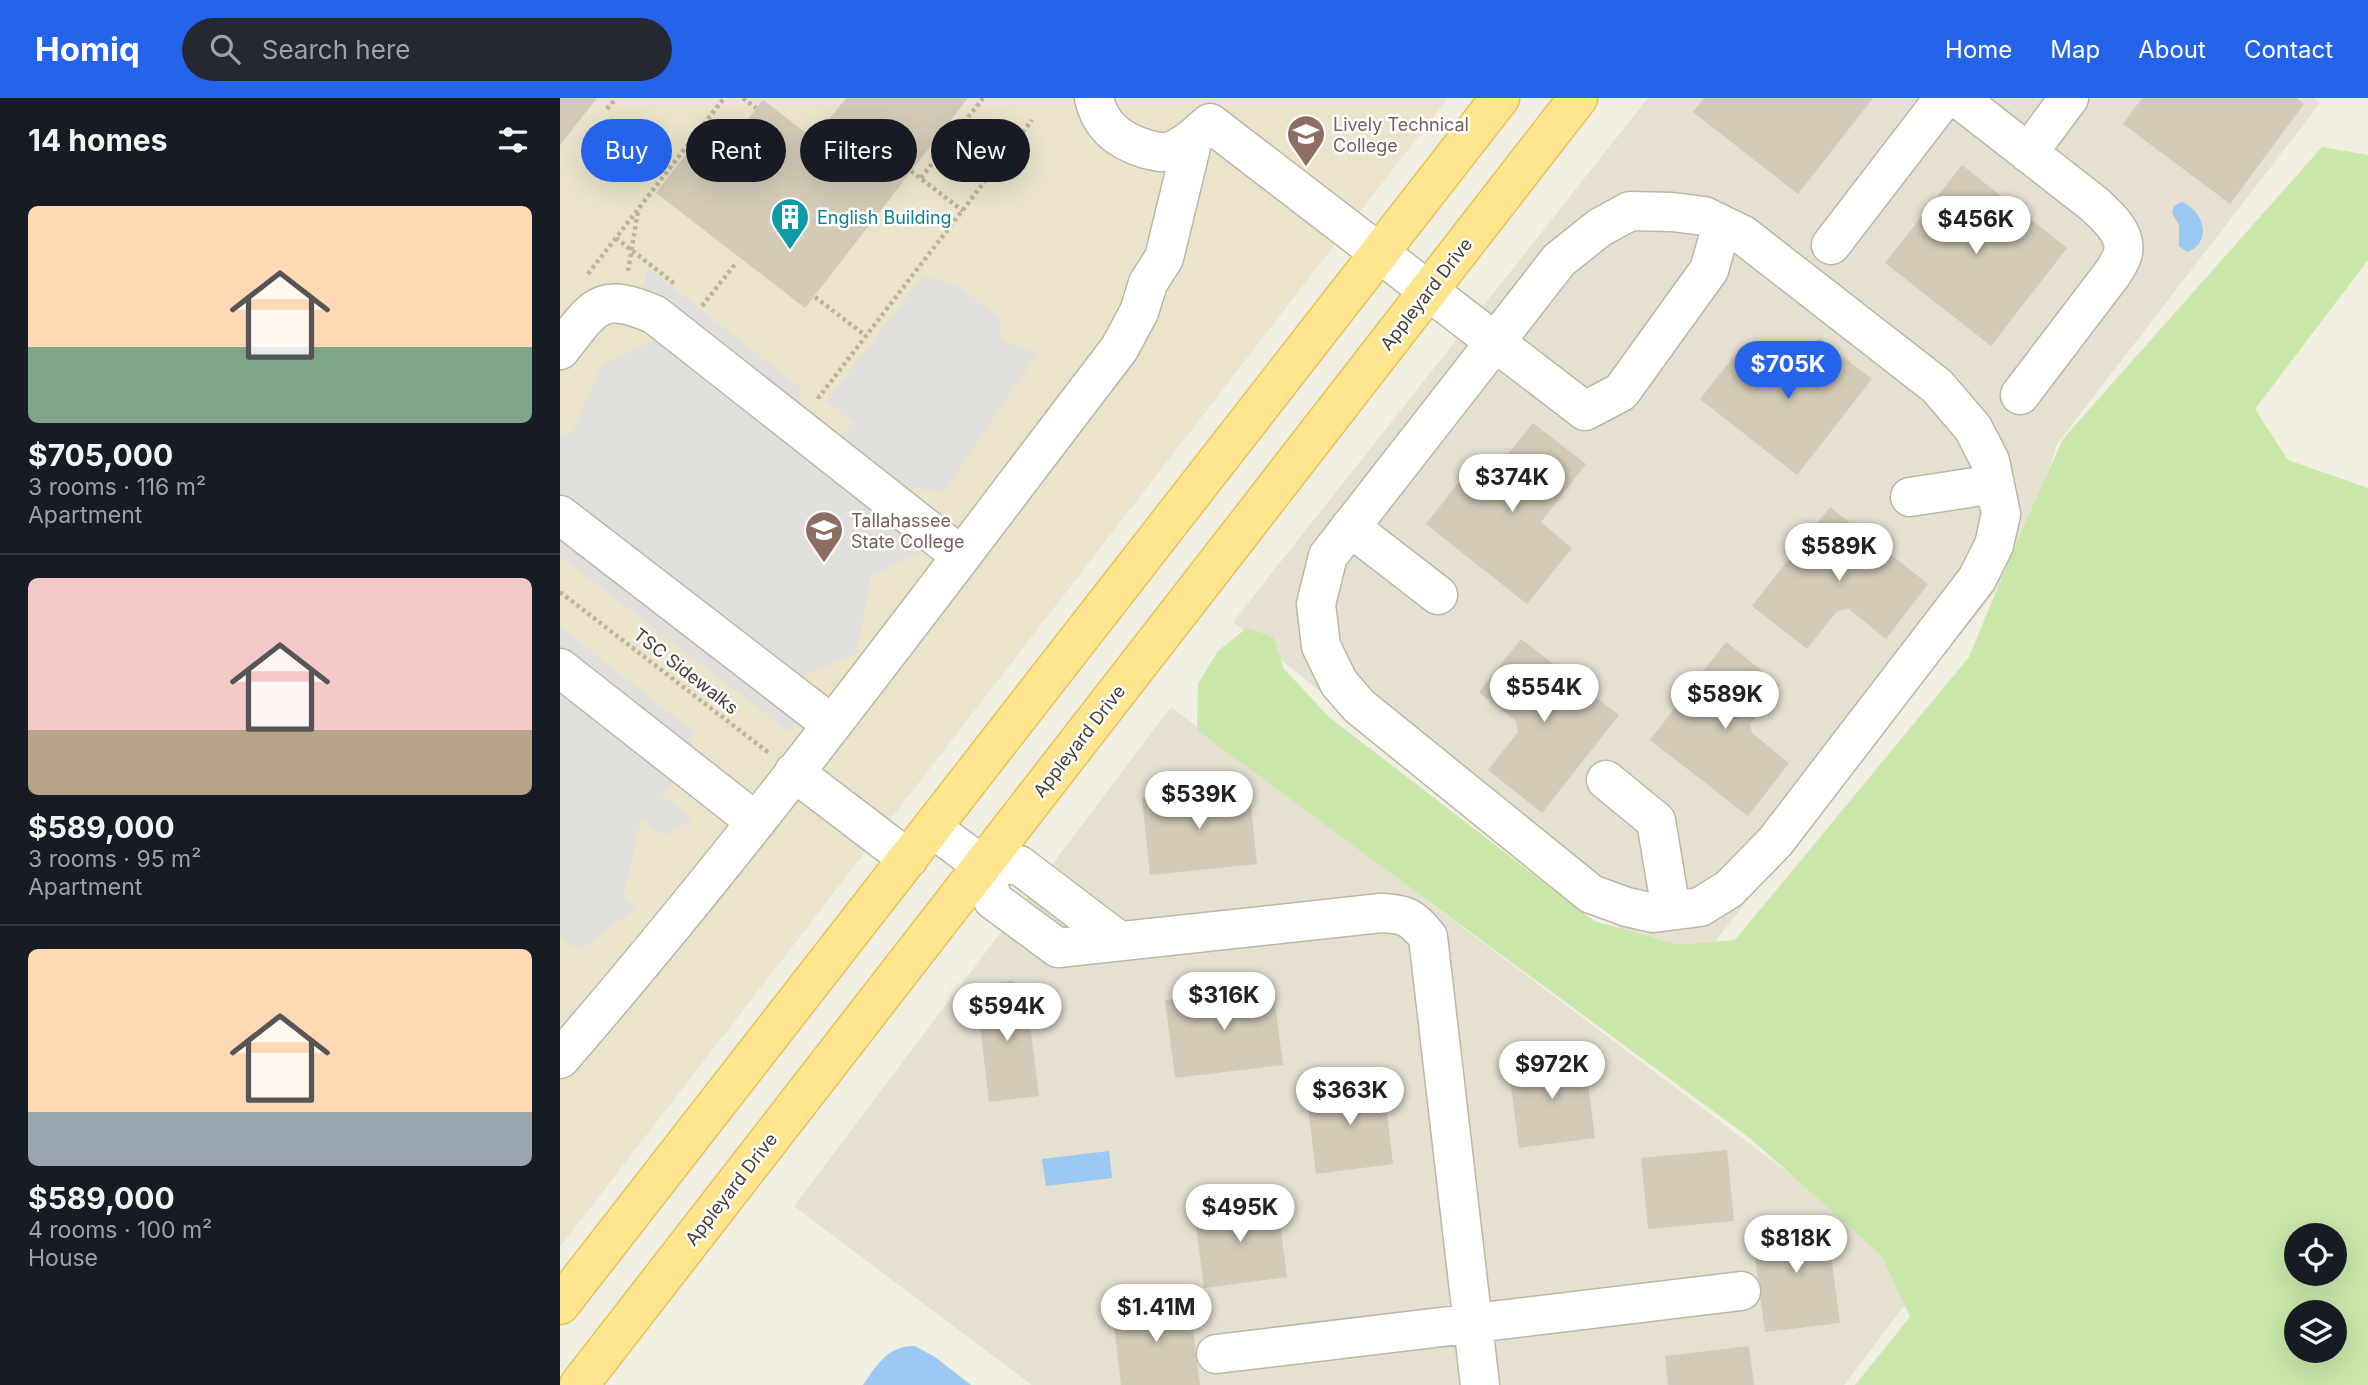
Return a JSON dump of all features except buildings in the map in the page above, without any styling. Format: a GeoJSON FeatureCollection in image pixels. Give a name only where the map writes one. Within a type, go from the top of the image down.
{"type":"FeatureCollection","features":[{"type":"Feature","properties":{"kind":"main road"},"geometry":{"type":"LineString","coordinates":[[560,1305],[1500,98]]}},
{"type":"Feature","properties":{"kind":"main road","name":"Appleyard Drive"},"geometry":{"type":"LineString","coordinates":[[579,1385],[1578,98]]}},
{"type":"Feature","properties":{"kind":"street"},"geometry":{"type":"LineString","coordinates":[[1094,98],[1097,111],[1110,130],[1129,144],[1197,128],[1379,254],[1585,411],[1622,392],[1709,270],[1722,225]]}},
{"type":"Feature","properties":{"kind":"street"},"geometry":{"type":"LineString","coordinates":[[1831,245],[1944,98]]}},
{"type":"Feature","properties":{"kind":"street"},"geometry":{"type":"LineString","coordinates":[[1958,98],[2094,204],[2113,223],[2122,239],[2123,252],[2112,274],[2020,395]]}},
{"type":"Feature","properties":{"kind":"street"},"geometry":{"type":"LineString","coordinates":[[2028,153],[2069,98]]}},
{"type":"Feature","properties":{"kind":"street"},"geometry":{"type":"LineString","coordinates":[[560,1059],[623,987],[756,822],[1119,349],[1139,312],[1148,283],[1164,258],[1197,128]]}},
{"type":"Feature","properties":{"kind":"street"},"geometry":{"type":"LineString","coordinates":[[1630,211],[1704,216],[1722,225],[1743,235],[1937,386],[1973,428],[1990,461],[2001,514],[1994,545],[1978,579],[1775,842],[1730,889],[1700,907],[1653,913],[1591,894],[1359,706],[1339,683],[1321,646],[1316,604],[1328,556],[1559,260],[1599,228],[1630,211]]}},
{"type":"Feature","properties":{"kind":"street"},"geometry":{"type":"LineString","coordinates":[[560,350],[595,308],[609,303],[632,305],[655,315],[960,555]]}},
{"type":"Feature","properties":{"kind":"street"},"geometry":{"type":"LineString","coordinates":[[1909,497],[1995,484]]}},
{"type":"Feature","properties":{"kind":"street"},"geometry":{"type":"LineString","coordinates":[[560,515],[831,724]]}},
{"type":"Feature","properties":{"kind":"street"},"geometry":{"type":"LineString","coordinates":[[1350,527],[1438,595]]}},
{"type":"Feature","properties":{"kind":"street"},"geometry":{"type":"LineString","coordinates":[[560,668],[756,822]]}},
{"type":"Feature","properties":{"kind":"street"},"geometry":{"type":"LineString","coordinates":[[794,772],[908,859]]}},
{"type":"Feature","properties":{"kind":"street"},"geometry":{"type":"LineString","coordinates":[[1606,780],[1656,821],[1671,910]]}},
{"type":"Feature","properties":{"kind":"street"},"geometry":{"type":"LineString","coordinates":[[932,828],[982,865],[1019,865],[1119,941],[1381,913],[1404,914],[1418,924],[1428,937],[1480,1385]]}},
{"type":"Feature","properties":{"kind":"street"},"geometry":{"type":"LineString","coordinates":[[1216,1354],[1741,1291]]}},
{"type":"Feature","properties":{"kind":"path"},"geometry":{"type":"LineString","coordinates":[[607,109],[616,98]]}},
{"type":"Feature","properties":{"kind":"path"},"geometry":{"type":"LineString","coordinates":[[584,279],[723,98]]}},
{"type":"Feature","properties":{"kind":"path"},"geometry":{"type":"LineString","coordinates":[[743,98],[756,108]]}},
{"type":"Feature","properties":{"kind":"path"},"geometry":{"type":"LineString","coordinates":[[967,119],[983,98]]}},
{"type":"Feature","properties":{"kind":"path"},"geometry":{"type":"LineString","coordinates":[[921,178],[931,165]]}},
{"type":"Feature","properties":{"kind":"path"},"geometry":{"type":"LineString","coordinates":[[917,175],[963,211]]}},
{"type":"Feature","properties":{"kind":"path"},"geometry":{"type":"LineString","coordinates":[[808,389],[819,397],[985,182]]}},
{"type":"Feature","properties":{"kind":"path"},"geometry":{"type":"LineString","coordinates":[[622,304],[638,210]]}},
{"type":"Feature","properties":{"kind":"path"},"geometry":{"type":"LineString","coordinates":[[616,238],[682,290]]}},
{"type":"Feature","properties":{"kind":"path"},"geometry":{"type":"LineString","coordinates":[[692,298],[702,306],[736,262]]}},
{"type":"Feature","properties":{"kind":"path"},"geometry":{"type":"LineString","coordinates":[[815,297],[866,336]]}},
{"type":"Feature","properties":{"kind":"path","name":"TSC Sidewalks"},"geometry":{"type":"LineString","coordinates":[[560,592],[794,772]]}},
{"type":"Feature","properties":{"kind":"shaded area","name":"Tallahassee State College"},"geometry":{"type":"Polygon","coordinates":[[[560,98],[1448,98],[560,1247],[560,98]]]}},
{"type":"Feature","properties":{"kind":"shaded area"},"geometry":{"type":"Polygon","coordinates":[[[1648,98],[2313,98],[2320,103],[2057,444],[2021,559],[1684,980],[1233,622],[1648,98]]]}},
{"type":"Feature","properties":{"kind":"shaded area"},"geometry":{"type":"Polygon","coordinates":[[[647,267],[801,388],[796,426],[829,452],[853,422],[826,401],[923,276],[958,286],[998,317],[1002,341],[1038,353],[944,492],[892,485],[943,542],[871,576],[857,653],[782,685],[808,706],[789,732],[560,556],[560,437],[572,432],[602,365],[674,331],[639,309],[647,267]]]}},
{"type":"Feature","properties":{"kind":"shaded area"},"geometry":{"type":"Polygon","coordinates":[[[560,627],[693,731],[689,770],[661,794],[693,820],[664,836],[641,819],[623,898],[636,908],[579,951],[560,936],[560,627]]]}},
{"type":"Feature","properties":{"kind":"shaded area"},"geometry":{"type":"Polygon","coordinates":[[[1171,707],[1926,1277],[1844,1385],[1032,1385],[794,1206],[1171,707]]]}},
{"type":"Feature","properties":{"kind":"green space"},"geometry":{"type":"Polygon","coordinates":[[[2322,147],[2368,155],[2368,260],[2255,409],[2288,460],[2368,488],[2368,1385],[1855,1385],[1910,1317],[1882,1256],[1751,1139],[1197,730],[1198,684],[1218,651],[1247,628],[1273,637],[1284,669],[1329,717],[1594,921],[1679,945],[1735,940],[1969,657],[2063,439],[2322,147]]]}},
{"type":"Feature","properties":{"kind":"water"},"geometry":{"type":"Polygon","coordinates":[[[2182,202],[2196,212],[2203,234],[2195,247],[2187,252],[2179,246],[2179,225],[2172,213],[2174,206],[2182,202]]]}},
{"type":"Feature","properties":{"kind":"water"},"geometry":{"type":"Polygon","coordinates":[[[1109,1151],[1112,1178],[1046,1186],[1042,1159],[1109,1151]]]}},
{"type":"Feature","properties":{"kind":"water"},"geometry":{"type":"Polygon","coordinates":[[[915,1346],[935,1357],[971,1385],[863,1385],[890,1353],[915,1346]]]}},
{"type":"Feature","properties":{"kind":"place","name":"Lively Technical College"},"geometry":{"type":"Point","coordinates":[1306,168]}},
{"type":"Feature","properties":{"kind":"place","name":"English Building"},"geometry":{"type":"Point","coordinates":[790,251]}},
{"type":"Feature","properties":{"kind":"place","name":"Tallahassee State College"},"geometry":{"type":"Point","coordinates":[824,564]}}]}
